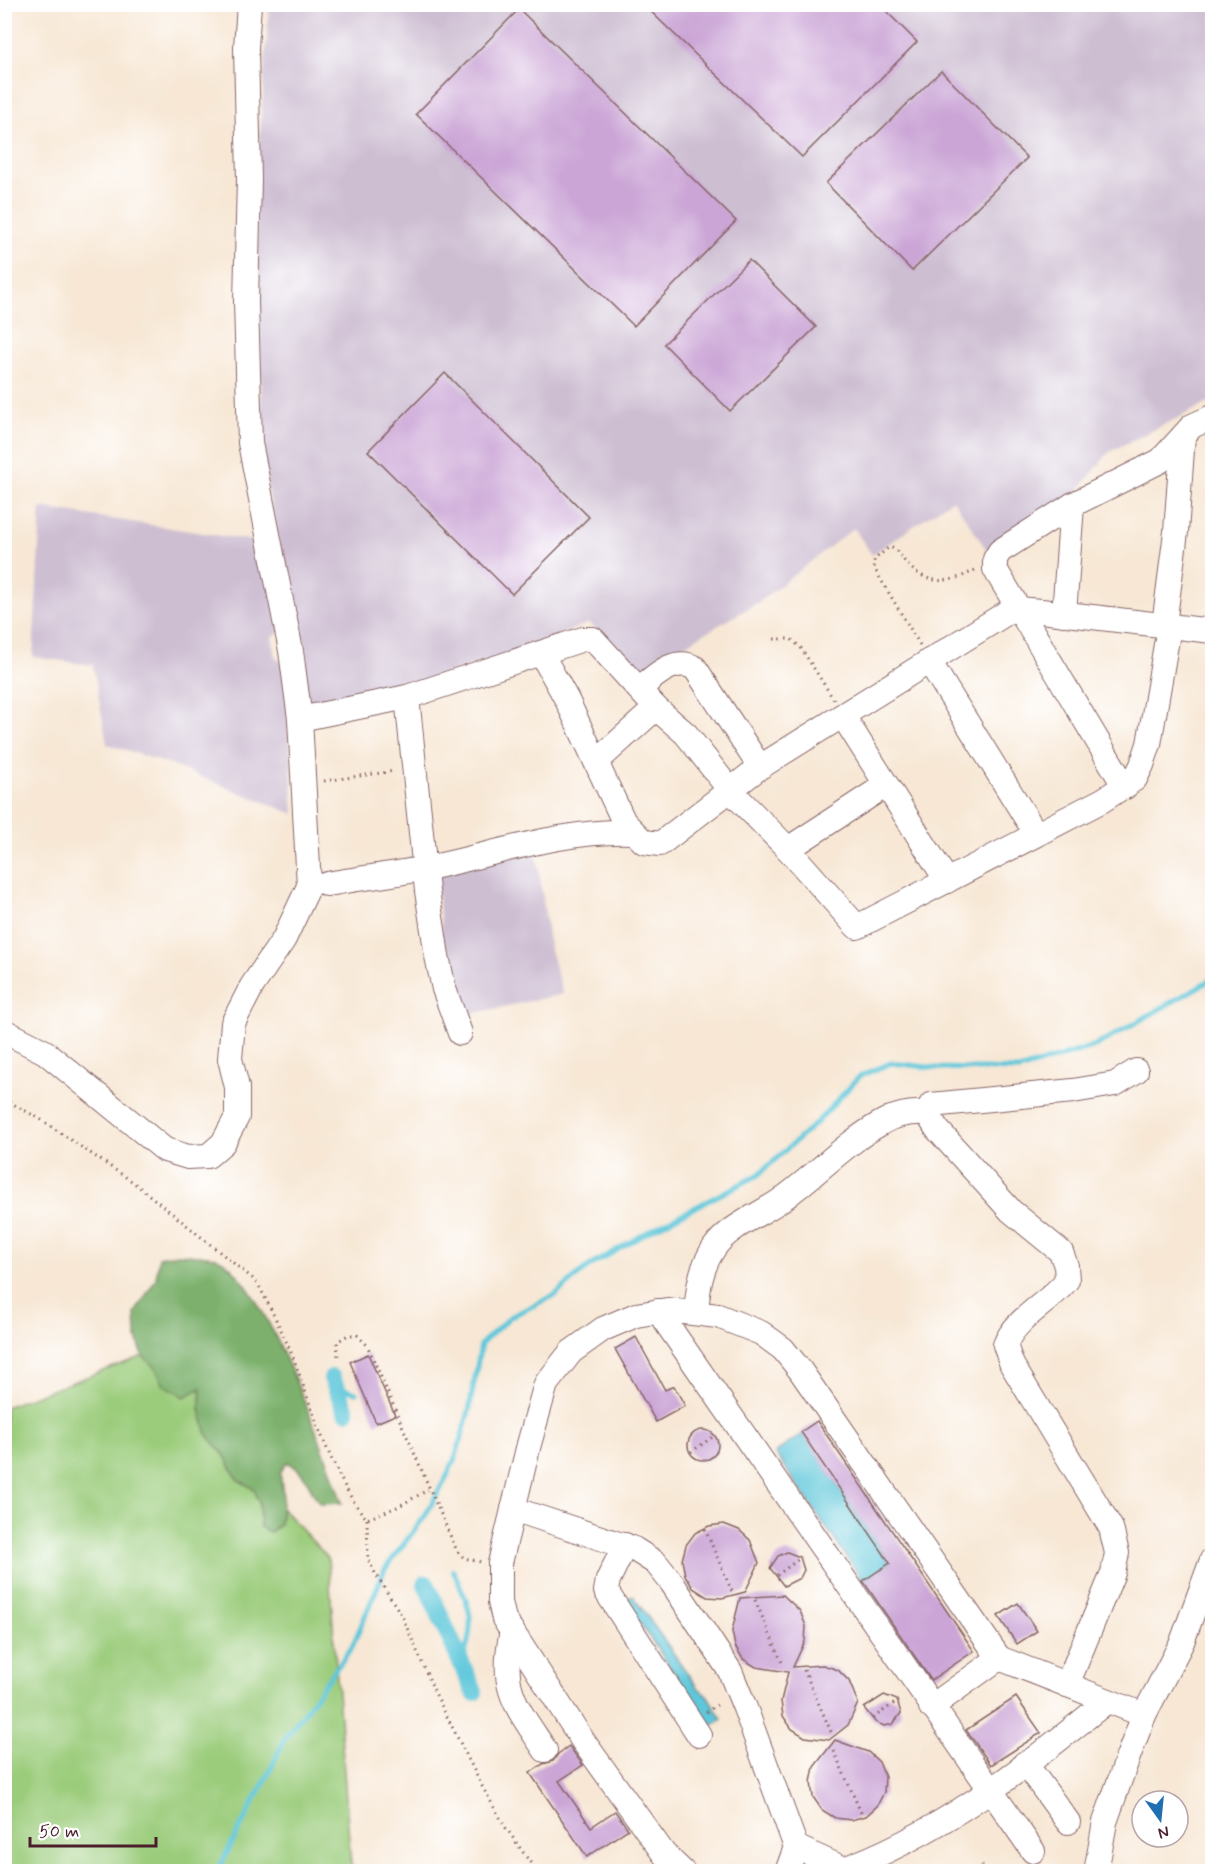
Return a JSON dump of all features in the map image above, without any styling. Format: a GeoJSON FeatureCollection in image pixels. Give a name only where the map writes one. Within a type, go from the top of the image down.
{"type":"FeatureCollection","features":[{"type":"Feature","properties":{"kind":"street"},"geometry":{"type":"LineString","coordinates":[[4,1031],[45,1052],[165,1150],[188,1157],[208,1156],[223,1143],[237,1117],[237,1087],[230,1059],[233,1023],[252,986],[284,939],[308,893],[300,718],[291,651],[250,443],[246,302],[249,180],[246,48],[249,4]]}},
{"type":"Feature","properties":{"kind":"street"},"geometry":{"type":"LineString","coordinates":[[1125,787],[995,569],[995,559],[1000,551],[1072,505],[1160,461],[1192,426],[1212,417]]}},
{"type":"Feature","properties":{"kind":"street"},"geometry":{"type":"LineString","coordinates":[[300,718],[407,697],[583,639],[593,639],[656,708],[686,734],[729,789],[788,849],[857,927],[1125,787],[1135,779],[1149,744],[1166,626],[1183,436]]}},
{"type":"Feature","properties":{"kind":"street"},"geometry":{"type":"LineString","coordinates":[[1064,614],[1072,505]]}},
{"type":"Feature","properties":{"kind":"street"},"geometry":{"type":"LineString","coordinates":[[541,653],[624,822],[644,842],[660,844],[760,767],[1008,612],[1018,609],[1212,631]]}},
{"type":"Feature","properties":{"kind":"street"},"geometry":{"type":"LineString","coordinates":[[929,661],[1036,834]]}},
{"type":"Feature","properties":{"kind":"street"},"geometry":{"type":"LineString","coordinates":[[639,689],[658,674],[678,664],[687,663],[695,668],[760,767]]}},
{"type":"Feature","properties":{"kind":"street"},"geometry":{"type":"LineString","coordinates":[[407,697],[424,868],[440,974],[460,1033]]}},
{"type":"Feature","properties":{"kind":"street"},"geometry":{"type":"LineString","coordinates":[[596,762],[656,708]]}},
{"type":"Feature","properties":{"kind":"street"},"geometry":{"type":"LineString","coordinates":[[843,716],[947,880]]}},
{"type":"Feature","properties":{"kind":"street"},"geometry":{"type":"LineString","coordinates":[[788,849],[886,785]]}},
{"type":"Feature","properties":{"kind":"street"},"geometry":{"type":"LineString","coordinates":[[327,884],[424,868],[543,840],[610,831],[632,832]]}},
{"type":"Feature","properties":{"kind":"street"},"geometry":{"type":"LineString","coordinates":[[927,1113],[931,1105],[1073,1091],[1115,1083],[1136,1071]]}},
{"type":"Feature","properties":{"kind":"street"},"geometry":{"type":"LineString","coordinates":[[696,1313],[698,1286],[704,1265],[716,1246],[732,1232],[780,1201],[832,1157],[882,1122],[898,1114],[927,1113]]}},
{"type":"Feature","properties":{"kind":"street"},"geometry":{"type":"LineString","coordinates":[[927,1113],[937,1129],[1011,1211],[1061,1252],[1066,1266],[1067,1281],[1056,1294],[1028,1315],[1009,1335],[1005,1346],[1012,1365],[1111,1528],[1117,1553],[1110,1580],[1067,1685]]}},
{"type":"Feature","properties":{"kind":"street"},"geometry":{"type":"LineString","coordinates":[[658,1311],[988,1790],[1033,1851]]}},
{"type":"Feature","properties":{"kind":"street"},"geometry":{"type":"LineString","coordinates":[[683,1872],[664,1854],[584,1741],[504,1619],[500,1602],[500,1563],[546,1384],[571,1352],[603,1329],[636,1315],[658,1311],[718,1316],[761,1333],[783,1349],[999,1658],[1144,1715]]}},
{"type":"Feature","properties":{"kind":"street"},"geometry":{"type":"LineString","coordinates":[[513,1509],[625,1545],[656,1563],[690,1609],[730,1671],[796,1847],[787,1872]]}},
{"type":"Feature","properties":{"kind":"street"},"geometry":{"type":"LineString","coordinates":[[625,1545],[608,1580],[606,1591],[699,1735]]}},
{"type":"Feature","properties":{"kind":"street"},"geometry":{"type":"LineString","coordinates":[[1095,1872],[1105,1822],[1144,1715],[1182,1642],[1212,1560]]}},
{"type":"Feature","properties":{"kind":"street"},"geometry":{"type":"LineString","coordinates":[[512,1631],[507,1655],[509,1688],[515,1703],[545,1750]]}},
{"type":"Feature","properties":{"kind":"street"},"geometry":{"type":"LineString","coordinates":[[931,1707],[999,1658]]}},
{"type":"Feature","properties":{"kind":"street"},"geometry":{"type":"LineString","coordinates":[[796,1847],[839,1870],[884,1852],[988,1790],[1107,1701]]}},
{"type":"Feature","properties":{"kind":"street"},"geometry":{"type":"LineString","coordinates":[[1025,1763],[1068,1822]]}},
{"type":"Feature","properties":{"kind":"path"},"geometry":{"type":"LineString","coordinates":[[929,661],[874,568],[874,560],[889,547],[897,549],[919,574],[937,581],[953,581],[995,559]]}},
{"type":"Feature","properties":{"kind":"path"},"geometry":{"type":"LineString","coordinates":[[774,639],[790,639],[801,648],[843,716]]}},
{"type":"Feature","properties":{"kind":"path"},"geometry":{"type":"LineString","coordinates":[[304,783],[415,768]]}},
{"type":"Feature","properties":{"kind":"path"},"geometry":{"type":"LineString","coordinates":[[4,1099],[40,1119],[134,1182],[259,1286],[291,1353],[324,1440],[349,1494],[367,1519],[368,1559],[402,1616],[436,1695],[483,1788],[506,1828],[537,1872]]}},
{"type":"Feature","properties":{"kind":"path"},"geometry":{"type":"LineString","coordinates":[[338,1356],[337,1342],[348,1335],[357,1335],[367,1345],[383,1377],[428,1490],[457,1551],[464,1558],[500,1563]]}},
{"type":"Feature","properties":{"kind":"path"},"geometry":{"type":"LineString","coordinates":[[691,1452],[714,1436]]}},
{"type":"Feature","properties":{"kind":"path"},"geometry":{"type":"LineString","coordinates":[[367,1519],[397,1507],[428,1490]]}},
{"type":"Feature","properties":{"kind":"path"},"geometry":{"type":"LineString","coordinates":[[705,1529],[733,1593]]}},
{"type":"Feature","properties":{"kind":"path"},"geometry":{"type":"LineString","coordinates":[[777,1575],[799,1559]]}},
{"type":"Feature","properties":{"kind":"path"},"geometry":{"type":"LineString","coordinates":[[755,1600],[783,1665]]}},
{"type":"Feature","properties":{"kind":"path"},"geometry":{"type":"LineString","coordinates":[[804,1670],[832,1734]]}},
{"type":"Feature","properties":{"kind":"path"},"geometry":{"type":"LineString","coordinates":[[873,1718],[896,1702]]}},
{"type":"Feature","properties":{"kind":"path"},"geometry":{"type":"LineString","coordinates":[[834,1751],[862,1815]]}},
{"type":"Feature","properties":{"kind":"path"},"geometry":{"type":"LineString","coordinates":[[982,1865],[982,1872]]}},
{"type":"Feature","properties":{"kind":"shaded area"},"geometry":{"type":"Polygon","coordinates":[[[1031,4],[1038,10],[1042,4],[1212,5],[1212,401],[1109,452],[1078,491],[988,552],[953,499],[872,555],[854,528],[759,602],[641,670],[589,623],[534,645],[425,681],[310,704],[304,695],[302,645],[280,551],[263,463],[256,196],[269,5],[1031,4]]]}},
{"type":"Feature","properties":{"kind":"shaded area"},"geometry":{"type":"Polygon","coordinates":[[[41,508],[261,542],[281,631],[272,637],[276,659],[285,662],[294,814],[166,763],[107,744],[93,665],[33,657],[41,508]]]}},
{"type":"Feature","properties":{"kind":"shaded area"},"geometry":{"type":"Polygon","coordinates":[[[536,849],[550,950],[563,994],[461,1016],[446,978],[436,872],[536,849]]]}},
{"type":"Feature","properties":{"kind":"green space"},"geometry":{"type":"Polygon","coordinates":[[[178,1254],[205,1255],[219,1259],[237,1273],[255,1299],[291,1370],[342,1503],[320,1504],[303,1475],[287,1462],[280,1473],[283,1493],[280,1524],[270,1532],[260,1527],[259,1502],[254,1489],[237,1479],[225,1456],[207,1434],[200,1409],[201,1388],[185,1397],[164,1385],[155,1367],[143,1356],[136,1335],[135,1313],[156,1279],[159,1257],[178,1254]]]}},
{"type":"Feature","properties":{"kind":"green space"},"geometry":{"type":"Polygon","coordinates":[[[143,1356],[155,1367],[164,1385],[201,1387],[200,1409],[207,1434],[225,1456],[237,1479],[254,1489],[259,1502],[260,1527],[270,1532],[280,1524],[282,1508],[328,1558],[351,1865],[358,1871],[5,1872],[5,1407],[143,1356]]]}},
{"type":"Feature","properties":{"kind":"water"},"geometry":{"type":"Polygon","coordinates":[[[703,1431],[713,1435],[717,1445],[713,1455],[703,1459],[693,1455],[689,1445],[693,1435],[703,1431]]]}},
{"type":"Feature","properties":{"kind":"water"},"geometry":{"type":"Polygon","coordinates":[[[803,1434],[890,1563],[863,1581],[775,1453],[803,1434]]]}},
{"type":"Feature","properties":{"kind":"water"},"geometry":{"type":"Polygon","coordinates":[[[633,1596],[697,1687],[707,1695],[722,1719],[708,1728],[688,1693],[624,1600],[633,1596]]]}},
{"type":"Feature","properties":{"kind":"building"},"geometry":{"type":"Polygon","coordinates":[[[643,4],[879,4],[917,42],[802,157],[643,4]]]}},
{"type":"Feature","properties":{"kind":"building"},"geometry":{"type":"Polygon","coordinates":[[[519,9],[736,221],[634,326],[416,114],[519,9]]]}},
{"type":"Feature","properties":{"kind":"building"},"geometry":{"type":"Polygon","coordinates":[[[941,71],[1027,158],[912,271],[826,183],[941,71]]]}},
{"type":"Feature","properties":{"kind":"building"},"geometry":{"type":"Polygon","coordinates":[[[749,260],[816,327],[730,411],[664,344],[749,260]]]}},
{"type":"Feature","properties":{"kind":"building"},"geometry":{"type":"Polygon","coordinates":[[[445,373],[589,517],[512,594],[368,451],[445,373]]]}},
{"type":"Feature","properties":{"kind":"building"},"geometry":{"type":"Polygon","coordinates":[[[636,1337],[665,1390],[674,1386],[685,1406],[656,1422],[615,1349],[636,1337]]]}},
{"type":"Feature","properties":{"kind":"building"},"geometry":{"type":"Polygon","coordinates":[[[368,1354],[395,1415],[376,1423],[350,1362],[368,1354]]]}},
{"type":"Feature","properties":{"kind":"building"},"geometry":{"type":"Polygon","coordinates":[[[817,1421],[974,1651],[931,1680],[863,1581],[890,1563],[801,1432],[817,1421]]]}},
{"type":"Feature","properties":{"kind":"building"},"geometry":{"type":"Polygon","coordinates":[[[703,1430],[714,1434],[718,1445],[714,1456],[703,1460],[692,1456],[688,1445],[692,1434],[703,1430]]]}},
{"type":"Feature","properties":{"kind":"building"},"geometry":{"type":"Polygon","coordinates":[[[724,1524],[739,1530],[750,1540],[759,1563],[745,1592],[722,1598],[707,1597],[693,1588],[685,1575],[682,1560],[686,1545],[695,1533],[709,1526],[724,1524]]]}},
{"type":"Feature","properties":{"kind":"building"},"geometry":{"type":"Polygon","coordinates":[[[787,1552],[800,1557],[804,1570],[800,1578],[784,1586],[770,1568],[778,1556],[787,1552]]]}},
{"type":"Feature","properties":{"kind":"building"},"geometry":{"type":"Polygon","coordinates":[[[783,1595],[800,1611],[806,1626],[805,1641],[793,1667],[823,1665],[838,1670],[849,1681],[858,1703],[848,1725],[829,1740],[805,1737],[792,1729],[783,1716],[781,1701],[788,1672],[756,1667],[743,1659],[735,1646],[732,1631],[740,1598],[783,1595]]]}},
{"type":"Feature","properties":{"kind":"building"},"geometry":{"type":"Polygon","coordinates":[[[1018,1603],[1037,1631],[1017,1644],[998,1616],[1018,1603]]]}},
{"type":"Feature","properties":{"kind":"building"},"geometry":{"type":"Polygon","coordinates":[[[884,1695],[897,1700],[901,1713],[893,1724],[884,1726],[875,1722],[864,1708],[884,1695]]]}},
{"type":"Feature","properties":{"kind":"building"},"geometry":{"type":"Polygon","coordinates":[[[1016,1697],[1041,1733],[991,1765],[966,1730],[1016,1697]]]}},
{"type":"Feature","properties":{"kind":"building"},"geometry":{"type":"Polygon","coordinates":[[[835,1740],[868,1752],[879,1762],[885,1777],[884,1792],[877,1806],[866,1816],[851,1820],[835,1818],[822,1810],[813,1797],[811,1782],[814,1767],[835,1740]]]}},
{"type":"Feature","properties":{"kind":"building"},"geometry":{"type":"Polygon","coordinates":[[[569,1746],[583,1765],[559,1781],[591,1827],[615,1811],[628,1829],[587,1857],[530,1773],[543,1764],[553,1761],[569,1746]]]}},
{"type":"Feature","properties":{"kind":"waterway"},"geometry":{"type":"LineString","coordinates":[[217,1872],[285,1738],[352,1647],[385,1569],[425,1516],[447,1476],[456,1456],[469,1411],[481,1344],[510,1317],[555,1295],[588,1267],[651,1230],[758,1175],[817,1122],[860,1076],[891,1063],[937,1068],[1019,1070],[1097,1045],[1212,979]]}},
{"type":"Feature","properties":{"kind":"waterway"},"geometry":{"type":"LineString","coordinates":[[332,1378],[346,1411]]}},
{"type":"Feature","properties":{"kind":"waterway"},"geometry":{"type":"LineString","coordinates":[[335,1385],[356,1393]]}},
{"type":"Feature","properties":{"kind":"waterway"},"geometry":{"type":"LineString","coordinates":[[453,1570],[470,1616],[469,1636],[462,1664]]}},
{"type":"Feature","properties":{"kind":"waterway"},"geometry":{"type":"LineString","coordinates":[[426,1584],[474,1692]]}}]}
